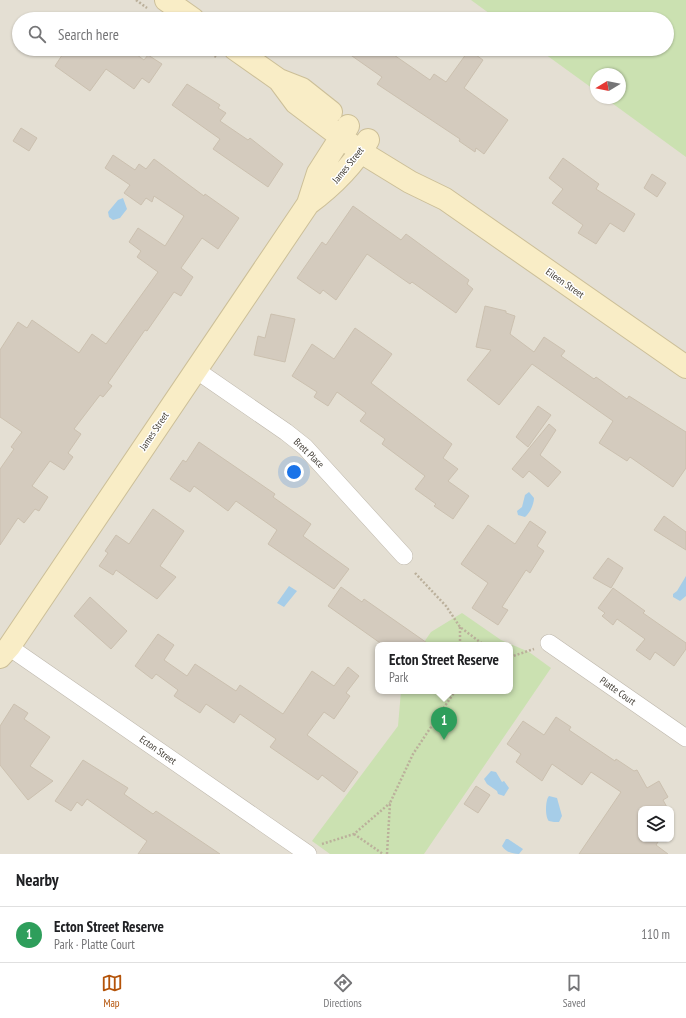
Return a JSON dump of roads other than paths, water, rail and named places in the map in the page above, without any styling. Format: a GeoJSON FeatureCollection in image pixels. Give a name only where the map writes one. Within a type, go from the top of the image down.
{"type":"FeatureCollection","features":[{"type":"Feature","properties":{"kind":"street"},"geometry":{"type":"LineString","coordinates":[[166,0],[183,12]]}},
{"type":"Feature","properties":{"kind":"street","name":"Eileen Street"},"geometry":{"type":"LineString","coordinates":[[245,56],[279,80],[302,89],[344,131],[365,145],[421,171],[445,200],[686,367]]}},
{"type":"Feature","properties":{"kind":"street","name":"James Street"},"geometry":{"type":"LineString","coordinates":[[4,652],[308,204],[318,172],[344,131]]}},
{"type":"Feature","properties":{"kind":"street","name":"James Street"},"geometry":{"type":"LineString","coordinates":[[308,204],[330,187],[365,145]]}},
{"type":"Feature","properties":{"kind":"street","name":"Brett Place"},"geometry":{"type":"LineString","coordinates":[[196,370],[286,432],[305,447],[404,556]]}},
{"type":"Feature","properties":{"kind":"street","name":"Platte Court"},"geometry":{"type":"LineString","coordinates":[[549,643],[686,738]]}},
{"type":"Feature","properties":{"kind":"street","name":"Ecton Street"},"geometry":{"type":"LineString","coordinates":[[4,652],[305,852]]}},
{"type":"Feature","properties":{"kind":"water"},"geometry":{"type":"Polygon","coordinates":[[[123,198],[127,209],[120,218],[113,220],[109,217],[108,212],[118,200],[123,198]]]}},
{"type":"Feature","properties":{"kind":"water"},"geometry":{"type":"Polygon","coordinates":[[[529,492],[534,498],[529,513],[525,517],[518,515],[517,511],[522,507],[525,495],[529,492]]]}},
{"type":"Feature","properties":{"kind":"water"},"geometry":{"type":"Polygon","coordinates":[[[686,576],[686,596],[680,601],[673,597],[673,594],[677,591],[686,576]]]}},
{"type":"Feature","properties":{"kind":"water"},"geometry":{"type":"Polygon","coordinates":[[[289,586],[297,591],[284,607],[277,603],[289,586]]]}},
{"type":"Feature","properties":{"kind":"water"},"geometry":{"type":"Polygon","coordinates":[[[491,771],[496,772],[502,782],[504,781],[509,788],[504,796],[498,794],[497,791],[487,784],[484,779],[491,771]]]}},
{"type":"Feature","properties":{"kind":"water"},"geometry":{"type":"Polygon","coordinates":[[[549,796],[557,798],[562,816],[559,822],[549,821],[548,819],[546,805],[549,796]]]}},
{"type":"Feature","properties":{"kind":"water"},"geometry":{"type":"Polygon","coordinates":[[[506,839],[523,849],[519,854],[514,854],[505,850],[502,846],[506,839]]]}},
{"type":"Feature","properties":{"kind":"place","name":"Ecton Street Reserve"},"geometry":{"type":"Point","coordinates":[444,740]}}]}
